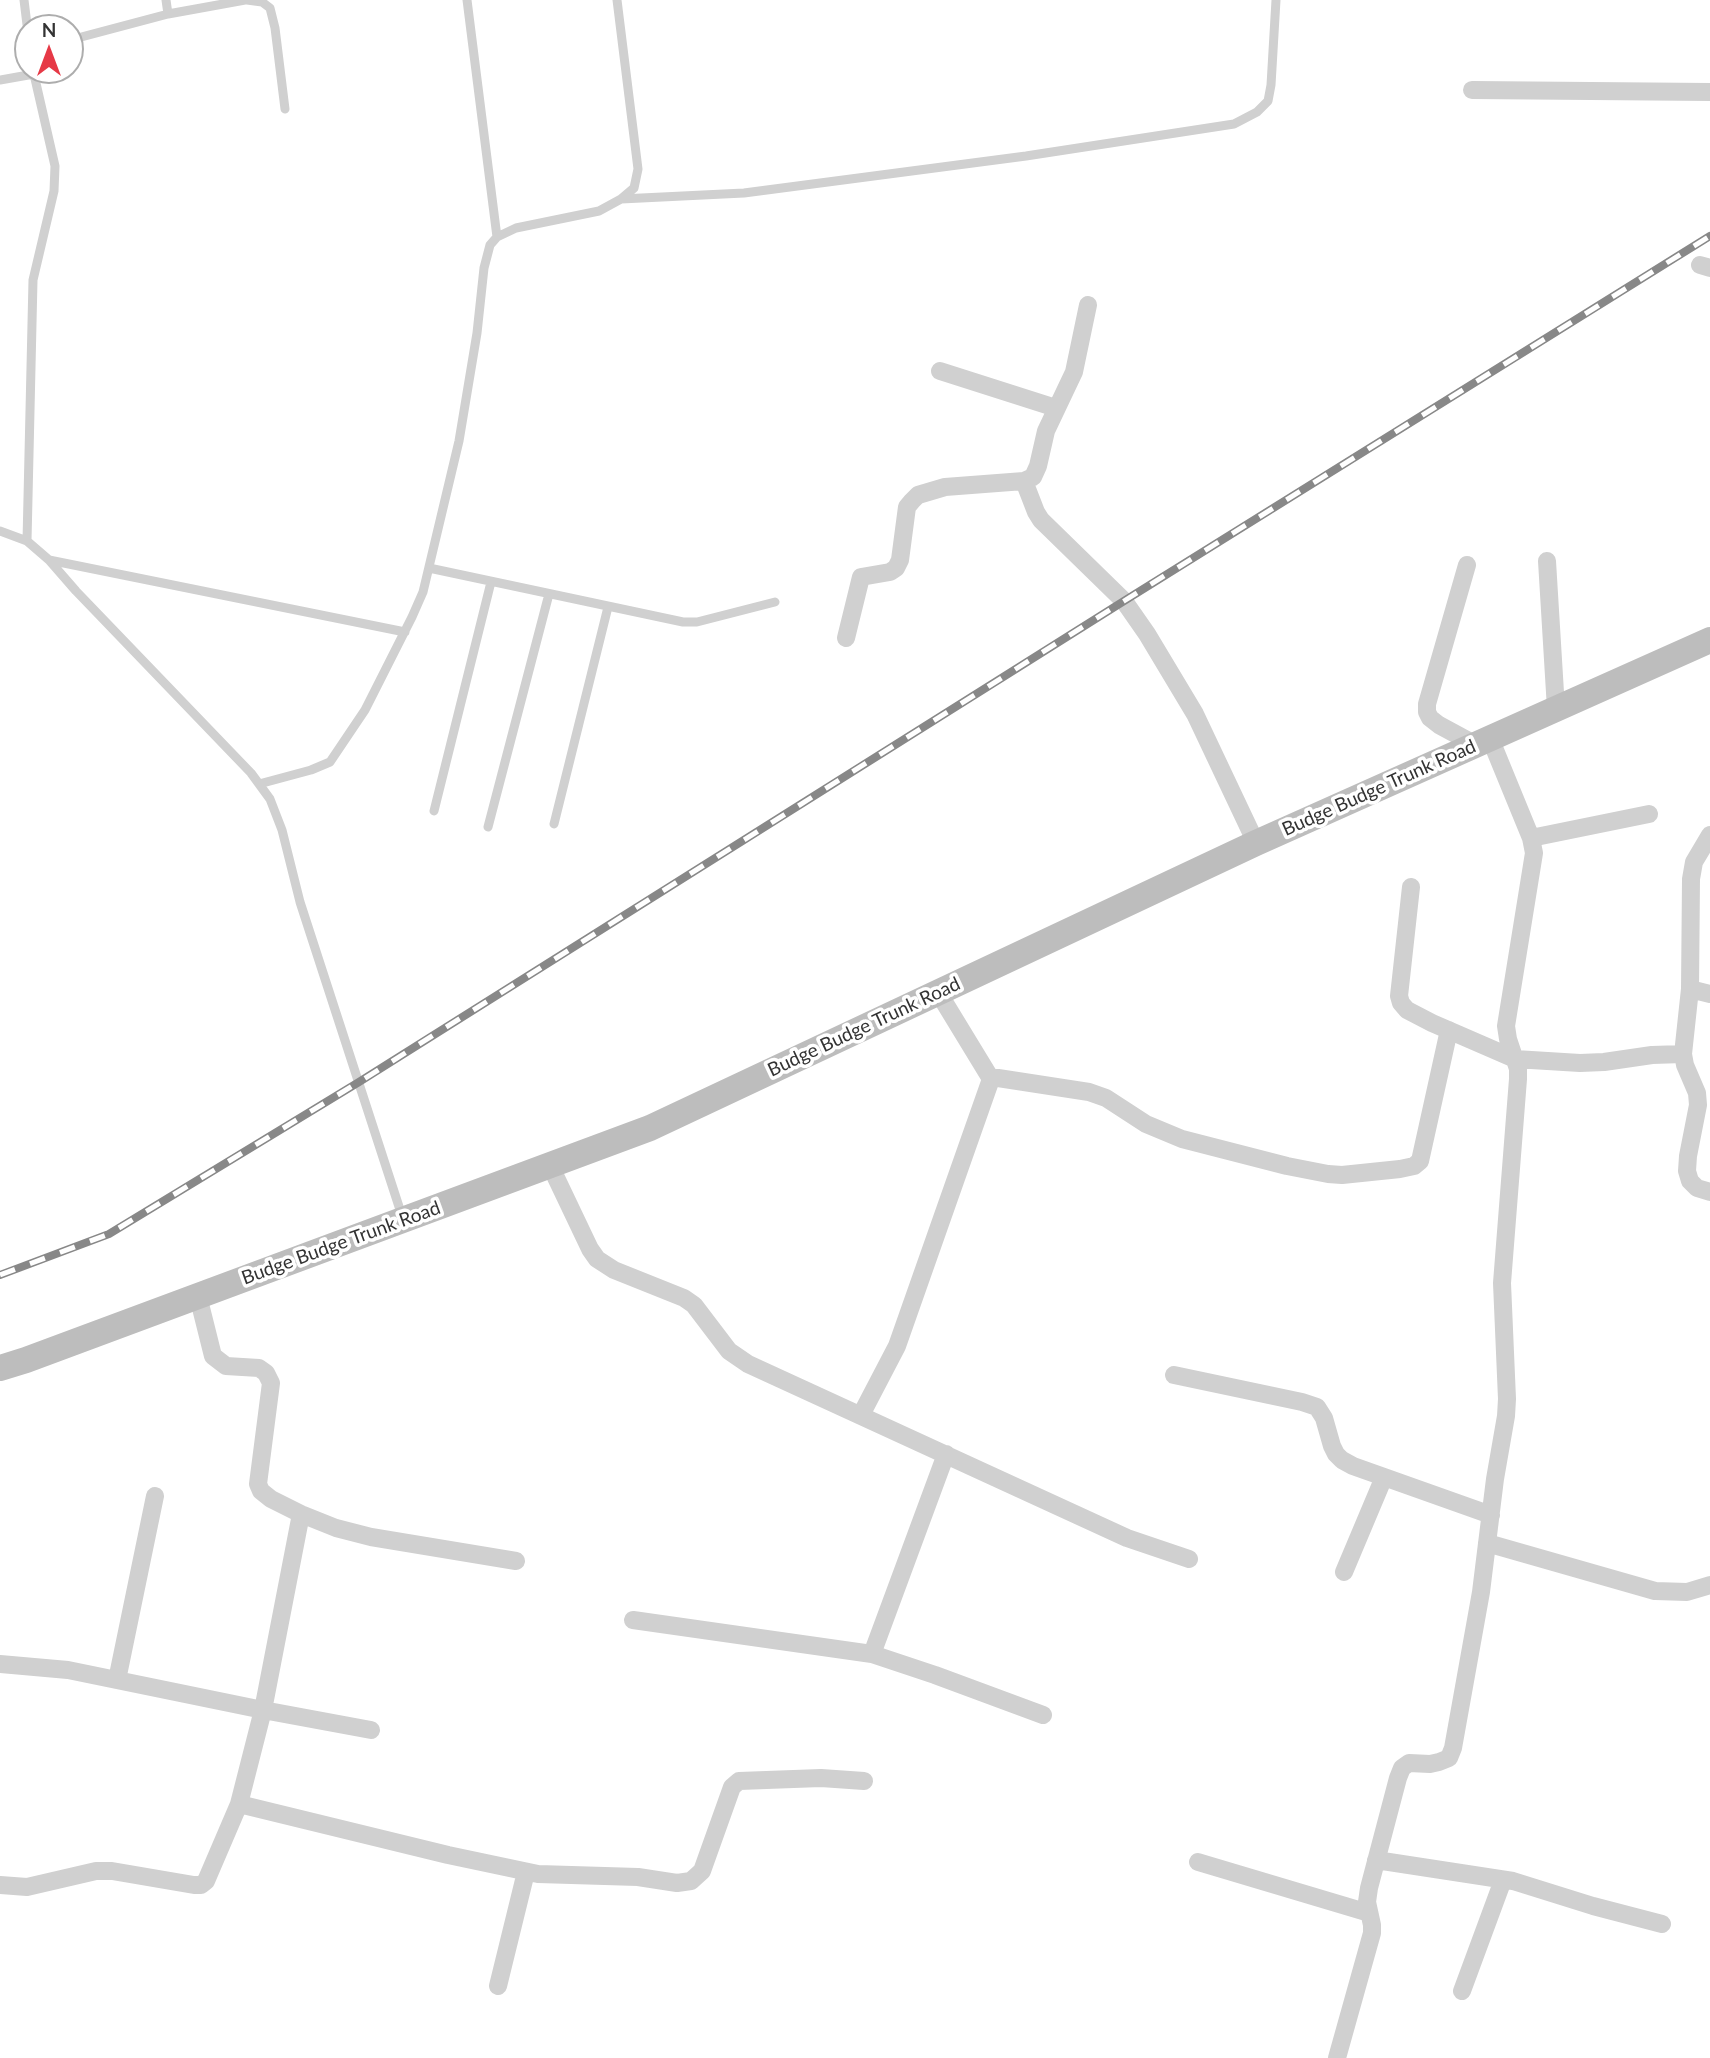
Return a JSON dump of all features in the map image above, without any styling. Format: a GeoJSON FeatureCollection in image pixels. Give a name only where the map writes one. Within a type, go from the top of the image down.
{"type":"FeatureCollection","features":[{"type":"Feature","properties":{"kind":"main road","name":"Budge Budge Trunk Road"},"geometry":{"type":"LineString","coordinates":[[0,1368],[650,1128],[1256,844],[1710,640]]}},
{"type":"Feature","properties":{"kind":"street"},"geometry":{"type":"LineString","coordinates":[[1472,90],[1710,92]]}},
{"type":"Feature","properties":{"kind":"street"},"geometry":{"type":"LineString","coordinates":[[846,638],[862,577],[890,572],[896,568],[900,559],[907,507],[912,500],[918,495],[945,487],[1024,481],[1033,477],[1046,431],[1074,372],[1088,305]]}},
{"type":"Feature","properties":{"kind":"street"},"geometry":{"type":"LineString","coordinates":[[940,371],[1056,408]]}},
{"type":"Feature","properties":{"kind":"street"},"geometry":{"type":"LineString","coordinates":[[1024,481],[1041,520],[1124,601],[1147,634],[1195,714],[1256,844]]}},
{"type":"Feature","properties":{"kind":"street"},"geometry":{"type":"LineString","coordinates":[[1548,561],[1556,709]]}},
{"type":"Feature","properties":{"kind":"street"},"geometry":{"type":"LineString","coordinates":[[1337,2058],[1371,1933],[1369,1888],[1398,1778],[1402,1768],[1409,1763],[1439,1762],[1450,1758],[1453,1748],[1481,1592],[1506,1416],[1502,1283],[1518,1069],[1506,1026],[1534,853],[1531,838],[1483,742],[1439,725],[1427,712],[1427,704],[1467,565]]}},
{"type":"Feature","properties":{"kind":"street"},"geometry":{"type":"LineString","coordinates":[[1531,838],[1649,814]]}},
{"type":"Feature","properties":{"kind":"street"},"geometry":{"type":"LineString","coordinates":[[1710,835],[1693,862],[1691,878],[1690,989],[1683,1054],[1697,1093],[1703,1121],[1688,1156],[1687,1171],[1690,1181],[1697,1188],[1710,1192]]}},
{"type":"Feature","properties":{"kind":"street"},"geometry":{"type":"LineString","coordinates":[[1411,887],[1399,996],[1407,1010],[1515,1059],[1580,1063],[1683,1054]]}},
{"type":"Feature","properties":{"kind":"street"},"geometry":{"type":"LineString","coordinates":[[1690,989],[1710,994]]}},
{"type":"Feature","properties":{"kind":"street"},"geometry":{"type":"LineString","coordinates":[[938,992],[991,1079]]}},
{"type":"Feature","properties":{"kind":"street"},"geometry":{"type":"LineString","coordinates":[[991,1079],[1089,1092],[1106,1098],[1146,1124],[1182,1139],[1287,1166],[1342,1175],[1400,1169],[1414,1166],[1420,1161],[1449,1030]]}},
{"type":"Feature","properties":{"kind":"street"},"geometry":{"type":"LineString","coordinates":[[861,1415],[897,1346],[991,1079]]}},
{"type":"Feature","properties":{"kind":"street"},"geometry":{"type":"LineString","coordinates":[[550,1165],[597,1259],[614,1270],[684,1298],[694,1305],[729,1351],[748,1364],[1127,1538],[1188,1559]]}},
{"type":"Feature","properties":{"kind":"street"},"geometry":{"type":"LineString","coordinates":[[198,1296],[213,1356],[218,1362],[226,1367],[259,1368],[266,1373],[271,1383],[258,1484],[261,1491],[301,1514],[336,1528],[371,1537],[516,1561]]}},
{"type":"Feature","properties":{"kind":"street"},"geometry":{"type":"LineString","coordinates":[[1174,1375],[1317,1407],[1324,1418],[1336,1454],[1353,1466],[1491,1515]]}},
{"type":"Feature","properties":{"kind":"street"},"geometry":{"type":"LineString","coordinates":[[872,1654],[946,1454]]}},
{"type":"Feature","properties":{"kind":"street"},"geometry":{"type":"LineString","coordinates":[[1344,1572],[1384,1477]]}},
{"type":"Feature","properties":{"kind":"street"},"geometry":{"type":"LineString","coordinates":[[117,1680],[155,1496]]}},
{"type":"Feature","properties":{"kind":"street"},"geometry":{"type":"LineString","coordinates":[[0,1885],[26,1887],[96,1871],[112,1871],[201,1885],[206,1881],[239,1804],[263,1710],[301,1514]]}},
{"type":"Feature","properties":{"kind":"street"},"geometry":{"type":"LineString","coordinates":[[1487,1543],[1655,1591],[1687,1592],[1710,1584]]}},
{"type":"Feature","properties":{"kind":"street"},"geometry":{"type":"LineString","coordinates":[[633,1620],[872,1654],[1043,1715]]}},
{"type":"Feature","properties":{"kind":"street"},"geometry":{"type":"LineString","coordinates":[[0,1664],[68,1670],[371,1730]]}},
{"type":"Feature","properties":{"kind":"street"},"geometry":{"type":"LineString","coordinates":[[239,1804],[526,1872],[584,1877],[638,1877],[677,1883],[691,1881],[702,1871],[732,1787],[740,1782],[821,1778],[864,1782]]}},
{"type":"Feature","properties":{"kind":"street"},"geometry":{"type":"LineString","coordinates":[[1376,1860],[1503,1880],[1662,1924]]}},
{"type":"Feature","properties":{"kind":"street"},"geometry":{"type":"LineString","coordinates":[[1198,1862],[1369,1913]]}},
{"type":"Feature","properties":{"kind":"street"},"geometry":{"type":"LineString","coordinates":[[498,1986],[526,1872]]}},
{"type":"Feature","properties":{"kind":"street"},"geometry":{"type":"LineString","coordinates":[[1462,1991],[1503,1880]]}},
{"type":"Feature","properties":{"kind":"lane"},"geometry":{"type":"LineString","coordinates":[[166,0],[168,14]]}},
{"type":"Feature","properties":{"kind":"lane"},"geometry":{"type":"LineString","coordinates":[[84,36],[168,14],[246,0],[262,2],[270,8],[275,28],[285,109]]}},
{"type":"Feature","properties":{"kind":"lane"},"geometry":{"type":"LineString","coordinates":[[467,0],[497,237]]}},
{"type":"Feature","properties":{"kind":"lane"},"geometry":{"type":"LineString","coordinates":[[259,784],[330,762],[365,710],[423,592],[459,441],[477,333],[484,268],[490,245],[497,237],[516,228],[599,211],[634,188],[638,169],[617,0]]}},
{"type":"Feature","properties":{"kind":"lane"},"geometry":{"type":"LineString","coordinates":[[621,199],[744,193],[1026,156],[1234,124],[1257,112],[1268,101],[1276,0]]}},
{"type":"Feature","properties":{"kind":"lane"},"geometry":{"type":"LineString","coordinates":[[27,541],[33,280],[54,191],[55,166],[36,84]]}},
{"type":"Feature","properties":{"kind":"lane"},"geometry":{"type":"LineString","coordinates":[[0,531],[27,541],[49,559],[76,591],[241,763],[270,799],[282,830],[300,902],[403,1220]]}},
{"type":"Feature","properties":{"kind":"lane"},"geometry":{"type":"LineString","coordinates":[[49,559],[405,632]]}},
{"type":"Feature","properties":{"kind":"lane"},"geometry":{"type":"LineString","coordinates":[[429,568],[668,620],[697,622],[775,602]]}},
{"type":"Feature","properties":{"kind":"lane"},"geometry":{"type":"LineString","coordinates":[[434,811],[491,582]]}},
{"type":"Feature","properties":{"kind":"lane"},"geometry":{"type":"LineString","coordinates":[[488,827],[549,594]]}},
{"type":"Feature","properties":{"kind":"lane"},"geometry":{"type":"LineString","coordinates":[[554,824],[608,607]]}},
{"type":"Feature","properties":{"kind":"railway"},"geometry":{"type":"LineString","coordinates":[[0,1275],[109,1234],[359,1082],[1710,236]]}}]}
